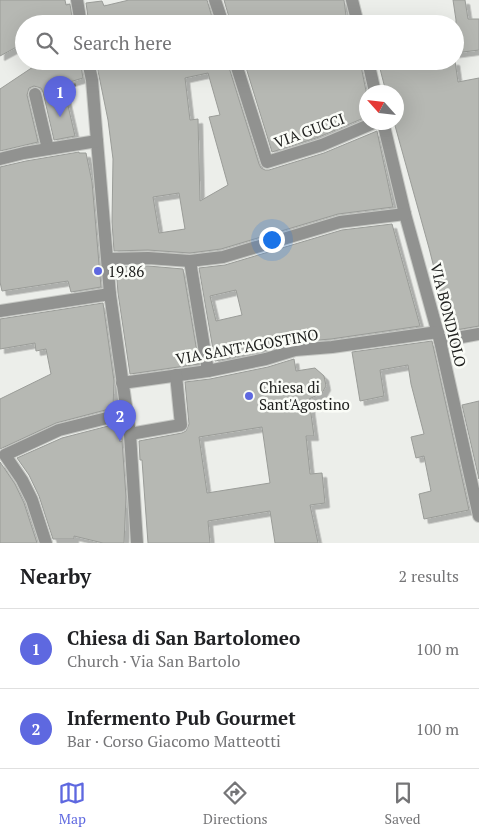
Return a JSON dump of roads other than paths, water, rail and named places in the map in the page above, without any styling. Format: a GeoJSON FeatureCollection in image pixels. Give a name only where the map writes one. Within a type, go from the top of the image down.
{"type":"FeatureCollection","features":[{"type":"Feature","properties":{"kind":"street"},"geometry":{"type":"LineString","coordinates":[[216,0],[220,15]]}},
{"type":"Feature","properties":{"kind":"street"},"geometry":{"type":"LineString","coordinates":[[352,0],[356,15]]}},
{"type":"Feature","properties":{"kind":"street"},"geometry":{"type":"LineString","coordinates":[[80,1],[81,15]]}},
{"type":"Feature","properties":{"kind":"street"},"geometry":{"type":"LineString","coordinates":[[90,70],[98,141],[110,294],[130,434],[137,543]]}},
{"type":"Feature","properties":{"kind":"street","name":"VIA GUCCI"},"geometry":{"type":"LineString","coordinates":[[238,70],[267,162],[322,145],[359,129]]}},
{"type":"Feature","properties":{"kind":"street"},"geometry":{"type":"LineString","coordinates":[[370,70],[373,85]]}},
{"type":"Feature","properties":{"kind":"street"},"geometry":{"type":"LineString","coordinates":[[35,94],[48,149]]}},
{"type":"Feature","properties":{"kind":"street","name":"VIA BONDIOLO"},"geometry":{"type":"LineString","coordinates":[[385,130],[405,214],[439,337],[479,516]]}},
{"type":"Feature","properties":{"kind":"street"},"geometry":{"type":"LineString","coordinates":[[0,160],[24,153],[98,141]]}},
{"type":"Feature","properties":{"kind":"street"},"geometry":{"type":"LineString","coordinates":[[108,259],[148,258],[190,261],[223,257],[340,222],[405,214]]}},
{"type":"Feature","properties":{"kind":"street"},"geometry":{"type":"LineString","coordinates":[[190,261],[208,371]]}},
{"type":"Feature","properties":{"kind":"street"},"geometry":{"type":"LineString","coordinates":[[0,311],[110,294]]}},
{"type":"Feature","properties":{"kind":"street","name":"VIA SANT'AGOSTINO"},"geometry":{"type":"LineString","coordinates":[[122,383],[208,371],[266,360],[295,350],[479,334]]}},
{"type":"Feature","properties":{"kind":"street"},"geometry":{"type":"LineString","coordinates":[[130,434],[181,425],[176,375]]}},
{"type":"Feature","properties":{"kind":"street"},"geometry":{"type":"LineString","coordinates":[[46,543],[32,500],[22,480],[5,455],[60,430],[127,414]]}},
{"type":"Feature","properties":{"kind":"place","name":"Chiesa di San Bartolomeo"},"geometry":{"type":"Point","coordinates":[60,117]}},
{"type":"Feature","properties":{"kind":"place","name":"19.86"},"geometry":{"type":"Point","coordinates":[98,271]}},
{"type":"Feature","properties":{"kind":"place","name":"Chiesa di Sant'Agostino"},"geometry":{"type":"Point","coordinates":[249,396]}},
{"type":"Feature","properties":{"kind":"place","name":"Infermento Pub Gourmet"},"geometry":{"type":"Point","coordinates":[120,441]}}]}
